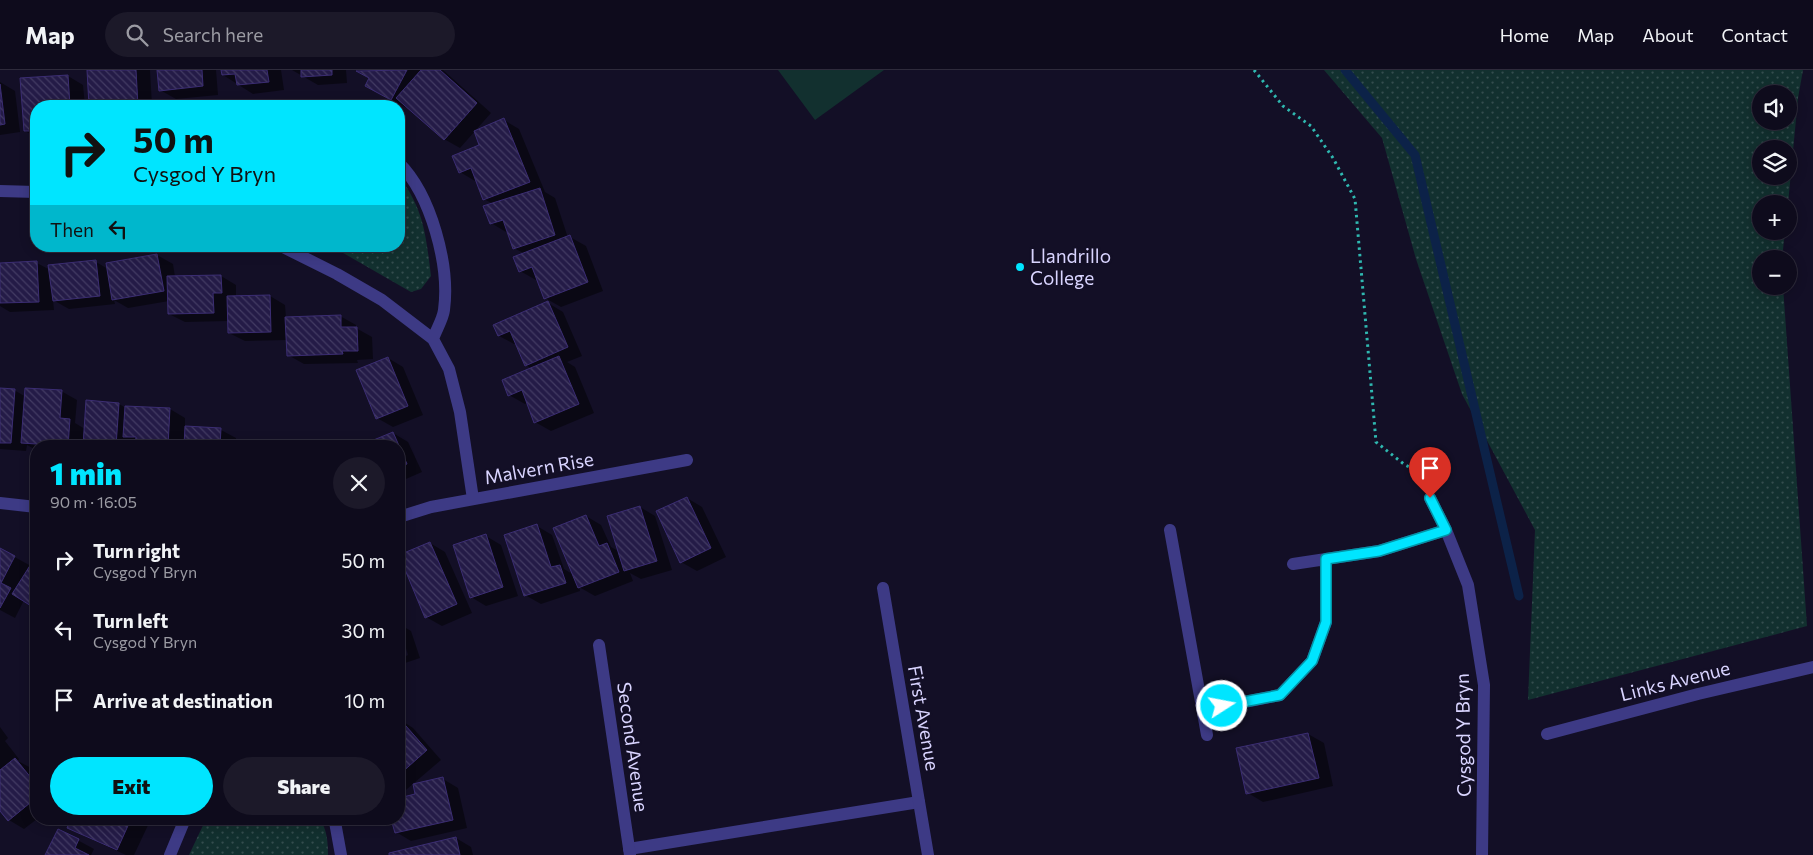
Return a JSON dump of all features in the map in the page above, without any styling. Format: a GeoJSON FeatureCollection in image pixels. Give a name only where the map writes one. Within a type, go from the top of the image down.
{"type":"FeatureCollection","features":[{"type":"Feature","properties":{"kind":"street"},"geometry":{"type":"LineString","coordinates":[[405,171],[424,198],[437,235],[445,281],[444,312],[433,338]]}},
{"type":"Feature","properties":{"kind":"street"},"geometry":{"type":"LineString","coordinates":[[0,191],[30,192]]}},
{"type":"Feature","properties":{"kind":"street"},"geometry":{"type":"LineString","coordinates":[[293,252],[337,274],[382,300],[433,338],[449,370],[460,412],[473,499]]}},
{"type":"Feature","properties":{"kind":"street","name":"Malvern Rise"},"geometry":{"type":"LineString","coordinates":[[405,515],[431,507],[687,460]]}},
{"type":"Feature","properties":{"kind":"street","name":"Cysgod Y Bryn"},"geometry":{"type":"LineString","coordinates":[[1430,498],[1446,530],[1468,585],[1484,685],[1482,855]]}},
{"type":"Feature","properties":{"kind":"street"},"geometry":{"type":"LineString","coordinates":[[0,504],[30,506]]}},
{"type":"Feature","properties":{"kind":"street"},"geometry":{"type":"LineString","coordinates":[[1170,530],[1208,735]]}},
{"type":"Feature","properties":{"kind":"street"},"geometry":{"type":"LineString","coordinates":[[1293,564],[1379,551],[1446,530]]}},
{"type":"Feature","properties":{"kind":"street"},"geometry":{"type":"LineString","coordinates":[[1202,710],[1280,695],[1312,661],[1326,622],[1326,559]]}},
{"type":"Feature","properties":{"kind":"street","name":"First Avenue"},"geometry":{"type":"LineString","coordinates":[[883,588],[928,855]]}},
{"type":"Feature","properties":{"kind":"street","name":"Second Avenue"},"geometry":{"type":"LineString","coordinates":[[599,645],[630,852]]}},
{"type":"Feature","properties":{"kind":"street","name":"Links Avenue"},"geometry":{"type":"LineString","coordinates":[[1547,734],[1698,694],[1813,667]]}},
{"type":"Feature","properties":{"kind":"street"},"geometry":{"type":"LineString","coordinates":[[630,852],[919,802]]}},
{"type":"Feature","properties":{"kind":"street"},"geometry":{"type":"LineString","coordinates":[[170,855],[182,825]]}},
{"type":"Feature","properties":{"kind":"street"},"geometry":{"type":"LineString","coordinates":[[336,825],[341,855]]}},
{"type":"Feature","properties":{"kind":"path"},"geometry":{"type":"LineString","coordinates":[[1254,70],[1283,106],[1311,126],[1333,158],[1355,199],[1376,442],[1405,465],[1427,475],[1430,498]]}},
{"type":"Feature","properties":{"kind":"green space"},"geometry":{"type":"Polygon","coordinates":[[[778,70],[884,70],[815,120],[778,70]]]}},
{"type":"Feature","properties":{"kind":"green space"},"geometry":{"type":"Polygon","coordinates":[[[1324,70],[1803,70],[1797,109],[1797,85],[1752,85],[1752,130],[1795,130],[1794,140],[1752,140],[1752,185],[1790,185],[1789,195],[1752,195],[1752,240],[1784,240],[1783,250],[1752,250],[1752,295],[1784,295],[1807,626],[1528,700],[1535,530],[1462,394],[1416,259],[1382,138],[1324,70]]]}},
{"type":"Feature","properties":{"kind":"green space"},"geometry":{"type":"Polygon","coordinates":[[[405,185],[419,212],[425,235],[431,276],[421,289],[411,292],[341,252],[405,252],[405,185]]]}},
{"type":"Feature","properties":{"kind":"green space"},"geometry":{"type":"Polygon","coordinates":[[[203,825],[323,825],[328,845],[328,855],[189,855],[203,825]]]}},
{"type":"Feature","properties":{"kind":"building"},"geometry":{"type":"Polygon","coordinates":[[[87,70],[136,70],[138,100],[89,100],[87,70]]]}},
{"type":"Feature","properties":{"kind":"building"},"geometry":{"type":"Polygon","coordinates":[[[157,70],[202,70],[203,86],[159,91],[157,70]]]}},
{"type":"Feature","properties":{"kind":"building"},"geometry":{"type":"Polygon","coordinates":[[[221,70],[267,70],[269,82],[237,85],[235,74],[222,75],[221,70]]]}},
{"type":"Feature","properties":{"kind":"building"},"geometry":{"type":"Polygon","coordinates":[[[301,70],[332,70],[332,75],[301,77],[301,70]]]}},
{"type":"Feature","properties":{"kind":"building"},"geometry":{"type":"Polygon","coordinates":[[[407,70],[391,100],[365,86],[369,78],[356,71],[407,70]]]}},
{"type":"Feature","properties":{"kind":"building"},"geometry":{"type":"Polygon","coordinates":[[[421,70],[440,70],[477,103],[444,140],[405,106],[405,100],[396,98],[421,70]]]}},
{"type":"Feature","properties":{"kind":"building"},"geometry":{"type":"Polygon","coordinates":[[[68,75],[70,100],[30,100],[30,131],[24,131],[20,78],[68,75]]]}},
{"type":"Feature","properties":{"kind":"building"},"geometry":{"type":"Polygon","coordinates":[[[0,84],[5,124],[0,125],[0,84]]]}},
{"type":"Feature","properties":{"kind":"building"},"geometry":{"type":"Polygon","coordinates":[[[504,118],[530,182],[483,200],[471,168],[459,173],[452,156],[479,145],[474,131],[504,118]]]}},
{"type":"Feature","properties":{"kind":"building"},"geometry":{"type":"Polygon","coordinates":[[[540,188],[555,235],[513,249],[503,220],[490,224],[483,206],[540,188]]]}},
{"type":"Feature","properties":{"kind":"building"},"geometry":{"type":"Polygon","coordinates":[[[570,235],[588,282],[544,299],[532,267],[519,272],[513,257],[570,235]]]}},
{"type":"Feature","properties":{"kind":"building"},"geometry":{"type":"Polygon","coordinates":[[[157,254],[164,291],[112,300],[106,263],[157,254]]]}},
{"type":"Feature","properties":{"kind":"building"},"geometry":{"type":"Polygon","coordinates":[[[96,260],[100,296],[53,301],[48,265],[96,260]]]}},
{"type":"Feature","properties":{"kind":"building"},"geometry":{"type":"Polygon","coordinates":[[[37,261],[39,302],[0,303],[0,263],[37,261]]]}},
{"type":"Feature","properties":{"kind":"building"},"geometry":{"type":"Polygon","coordinates":[[[221,275],[222,293],[213,293],[214,313],[168,314],[167,276],[221,275]]]}},
{"type":"Feature","properties":{"kind":"building"},"geometry":{"type":"Polygon","coordinates":[[[270,295],[271,332],[228,333],[227,296],[270,295]]]}},
{"type":"Feature","properties":{"kind":"building"},"geometry":{"type":"Polygon","coordinates":[[[548,301],[568,347],[525,366],[510,331],[498,336],[493,325],[548,301]]]}},
{"type":"Feature","properties":{"kind":"building"},"geometry":{"type":"Polygon","coordinates":[[[341,315],[341,327],[357,327],[358,351],[342,351],[343,354],[287,356],[285,317],[341,315]]]}},
{"type":"Feature","properties":{"kind":"building"},"geometry":{"type":"Polygon","coordinates":[[[559,356],[579,404],[534,423],[522,390],[508,396],[502,380],[559,356]]]}},
{"type":"Feature","properties":{"kind":"building"},"geometry":{"type":"Polygon","coordinates":[[[388,357],[408,406],[376,419],[356,370],[388,357]]]}},
{"type":"Feature","properties":{"kind":"building"},"geometry":{"type":"Polygon","coordinates":[[[0,388],[15,389],[11,443],[0,443],[0,388]]]}},
{"type":"Feature","properties":{"kind":"building"},"geometry":{"type":"Polygon","coordinates":[[[25,388],[62,390],[60,418],[70,419],[68,440],[30,440],[30,444],[21,443],[25,388]]]}},
{"type":"Feature","properties":{"kind":"building"},"geometry":{"type":"Polygon","coordinates":[[[86,400],[119,403],[116,440],[83,440],[86,400]]]}},
{"type":"Feature","properties":{"kind":"building"},"geometry":{"type":"Polygon","coordinates":[[[125,406],[170,408],[168,440],[136,440],[136,437],[123,437],[125,406]]]}},
{"type":"Feature","properties":{"kind":"building"},"geometry":{"type":"Polygon","coordinates":[[[185,426],[221,428],[220,440],[184,440],[185,426]]]}},
{"type":"Feature","properties":{"kind":"building"},"geometry":{"type":"Polygon","coordinates":[[[393,432],[396,440],[374,440],[393,432]]]}},
{"type":"Feature","properties":{"kind":"building"},"geometry":{"type":"Polygon","coordinates":[[[687,497],[711,548],[680,563],[656,511],[687,497]]]}},
{"type":"Feature","properties":{"kind":"building"},"geometry":{"type":"Polygon","coordinates":[[[640,506],[657,561],[624,571],[607,516],[640,506]]]}},
{"type":"Feature","properties":{"kind":"building"},"geometry":{"type":"Polygon","coordinates":[[[586,515],[599,546],[607,543],[619,572],[578,588],[553,528],[586,515]]]}},
{"type":"Feature","properties":{"kind":"building"},"geometry":{"type":"Polygon","coordinates":[[[537,524],[551,567],[560,565],[566,583],[524,596],[504,535],[537,524]]]}},
{"type":"Feature","properties":{"kind":"building"},"geometry":{"type":"Polygon","coordinates":[[[486,534],[503,587],[470,598],[453,545],[486,534]]]}},
{"type":"Feature","properties":{"kind":"building"},"geometry":{"type":"Polygon","coordinates":[[[430,542],[457,604],[425,618],[405,570],[405,552],[430,542]]]}},
{"type":"Feature","properties":{"kind":"building"},"geometry":{"type":"Polygon","coordinates":[[[0,548],[15,556],[1,583],[11,588],[0,608],[0,548]]]}},
{"type":"Feature","properties":{"kind":"building"},"geometry":{"type":"Polygon","coordinates":[[[30,566],[30,605],[12,594],[30,566]]]}},
{"type":"Feature","properties":{"kind":"building"},"geometry":{"type":"Polygon","coordinates":[[[405,725],[427,750],[405,770],[405,725]]]}},
{"type":"Feature","properties":{"kind":"building"},"geometry":{"type":"Polygon","coordinates":[[[1308,733],[1319,778],[1246,794],[1236,748],[1308,733]]]}},
{"type":"Feature","properties":{"kind":"building"},"geometry":{"type":"Polygon","coordinates":[[[15,758],[30,777],[30,803],[8,821],[0,811],[0,770],[15,758]]]}},
{"type":"Feature","properties":{"kind":"building"},"geometry":{"type":"Polygon","coordinates":[[[443,777],[453,820],[395,833],[393,825],[405,825],[405,796],[415,794],[413,784],[443,777]]]}},
{"type":"Feature","properties":{"kind":"building"},"geometry":{"type":"Polygon","coordinates":[[[68,825],[128,825],[117,850],[67,828],[68,825]]]}},
{"type":"Feature","properties":{"kind":"building"},"geometry":{"type":"Polygon","coordinates":[[[58,829],[79,839],[75,848],[89,855],[45,855],[58,829]]]}},
{"type":"Feature","properties":{"kind":"building"},"geometry":{"type":"Polygon","coordinates":[[[456,837],[460,855],[389,855],[389,853],[456,837]]]}},
{"type":"Feature","properties":{"kind":"waterway"},"geometry":{"type":"LineString","coordinates":[[1345,70],[1415,155],[1519,596]]}},
{"type":"Feature","properties":{"kind":"place","name":"Llandrillo College"},"geometry":{"type":"Point","coordinates":[1020,267]}},
{"type":"Feature","properties":{"kind":"route"},"geometry":{"type":"LineString","coordinates":[[1222,706],[1280,695],[1312,661],[1326,622],[1326,559],[1379,551],[1446,530],[1430,498]]}}]}
